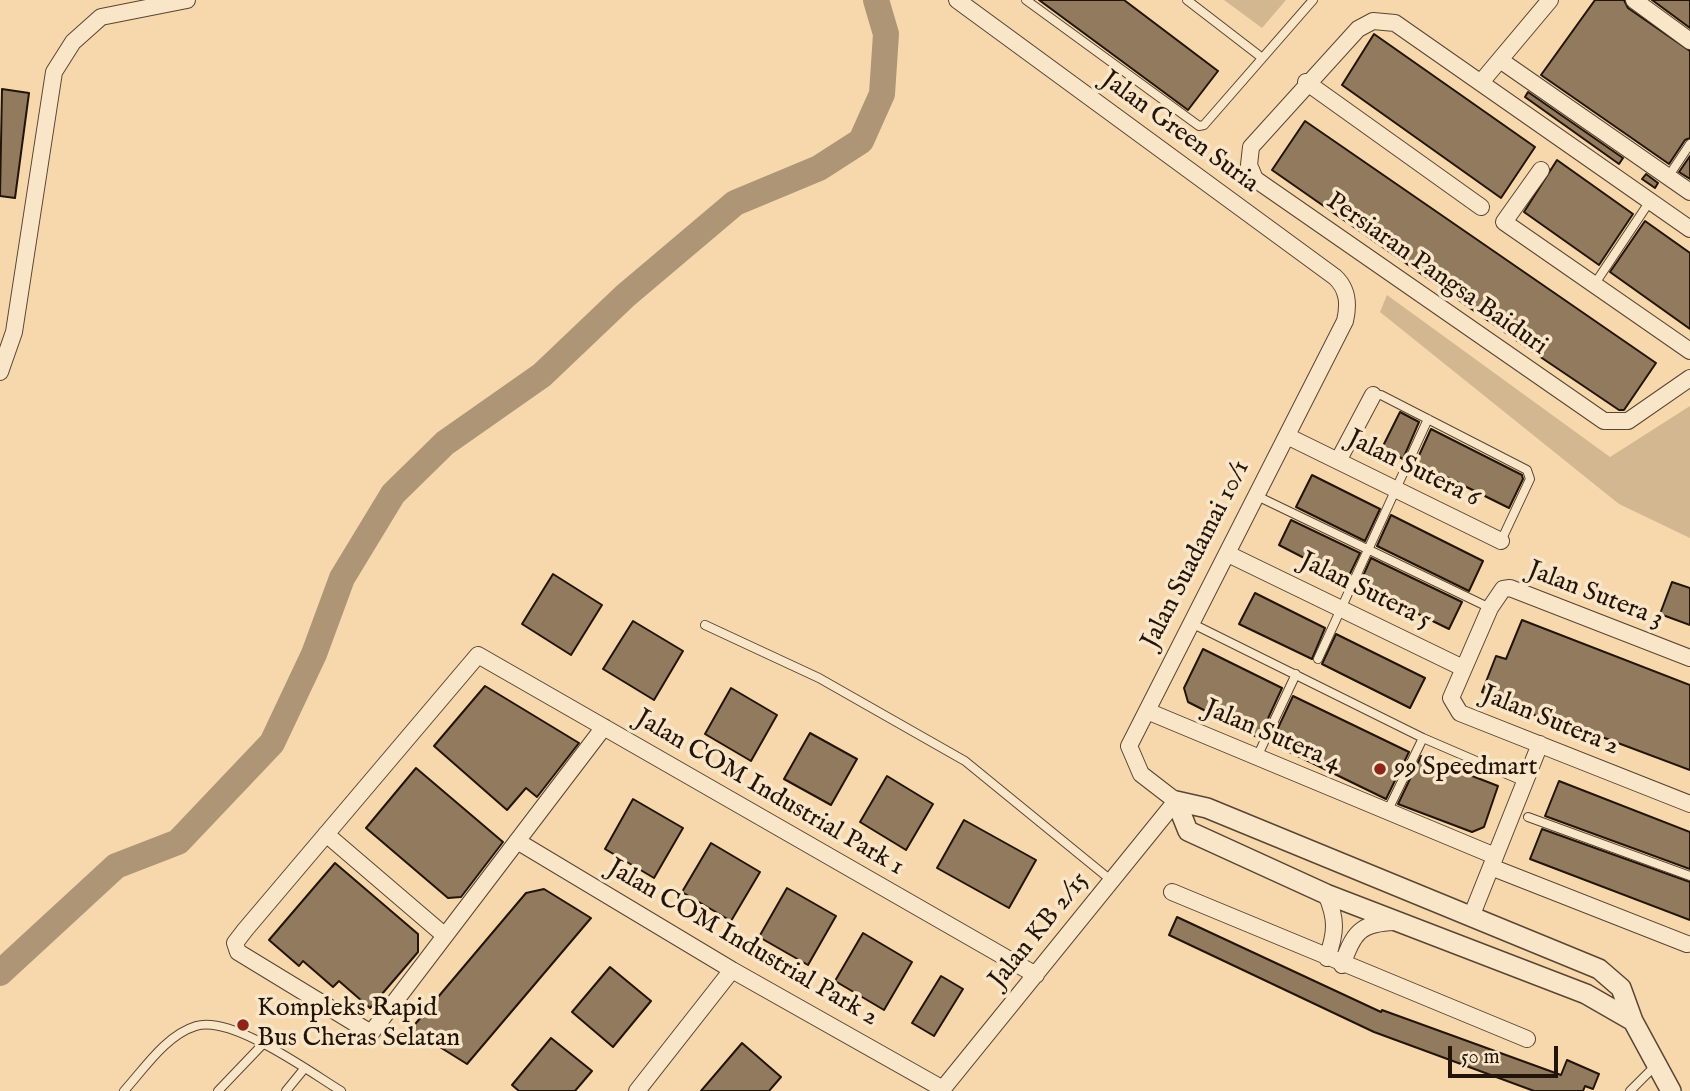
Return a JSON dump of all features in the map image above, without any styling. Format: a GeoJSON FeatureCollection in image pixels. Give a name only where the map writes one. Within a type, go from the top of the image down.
{"type":"FeatureCollection","features":[{"type":"Feature","properties":{"kind":"street"},"geometry":{"type":"LineString","coordinates":[[0,372],[14,332],[54,72],[73,42],[101,17],[187,0]]}},
{"type":"Feature","properties":{"kind":"street","name":"Jalan Green Suria"},"geometry":{"type":"LineString","coordinates":[[957,0],[1335,278],[1343,285],[1346,297],[1345,321]]}},
{"type":"Feature","properties":{"kind":"street"},"geometry":{"type":"LineString","coordinates":[[1550,0],[1482,81],[1690,229]]}},
{"type":"Feature","properties":{"kind":"street"},"geometry":{"type":"LineString","coordinates":[[1634,0],[1690,41]]}},
{"type":"Feature","properties":{"kind":"street","name":"Persiaran Pangsa Baiduri"},"geometry":{"type":"LineString","coordinates":[[1482,81],[1395,23],[1373,20],[1358,29],[1306,82],[1251,147],[1249,165],[1255,179],[1604,421],[1628,421],[1690,378]]}},
{"type":"Feature","properties":{"kind":"street"},"geometry":{"type":"LineString","coordinates":[[1500,60],[1690,192]]}},
{"type":"Feature","properties":{"kind":"street"},"geometry":{"type":"LineString","coordinates":[[1306,82],[1481,207]]}},
{"type":"Feature","properties":{"kind":"street"},"geometry":{"type":"LineString","coordinates":[[1541,170],[1504,222],[1690,351]]}},
{"type":"Feature","properties":{"kind":"street","name":"Jalan Suadamai 10/1"},"geometry":{"type":"LineString","coordinates":[[1345,321],[1129,746],[1131,753],[1141,774],[1176,801],[1207,808],[1599,969],[1621,988],[1633,1021],[1671,1091]]}},
{"type":"Feature","properties":{"kind":"street"},"geometry":{"type":"LineString","coordinates":[[1338,461],[1373,395]]}},
{"type":"Feature","properties":{"kind":"street","name":"Jalan Sutera 6"},"geometry":{"type":"LineString","coordinates":[[1287,436],[1501,541]]}},
{"type":"Feature","properties":{"kind":"street","name":"Jalan Sutera 5"},"geometry":{"type":"LineString","coordinates":[[1228,554],[1463,668]]}},
{"type":"Feature","properties":{"kind":"street","name":"Jalan Sutera 3"},"geometry":{"type":"LineString","coordinates":[[1490,608],[1498,594],[1510,588],[1690,658]]}},
{"type":"Feature","properties":{"kind":"street","name":"Jalan Sutera 2"},"geometry":{"type":"LineString","coordinates":[[1490,608],[1451,698],[1460,713],[1690,804]]}},
{"type":"Feature","properties":{"kind":"street","name":"Jalan COM Industrial Park 1"},"geometry":{"type":"LineString","coordinates":[[326,834],[478,655],[1036,975]]}},
{"type":"Feature","properties":{"kind":"street","name":"Jalan Sutera 4"},"geometry":{"type":"LineString","coordinates":[[1147,711],[1387,812],[1497,865],[1688,943]]}},
{"type":"Feature","properties":{"kind":"street"},"geometry":{"type":"LineString","coordinates":[[444,935],[326,834],[235,943],[238,952],[371,1033],[604,727]]}},
{"type":"Feature","properties":{"kind":"street"},"geometry":{"type":"LineString","coordinates":[[1471,917],[1497,865],[1540,744]]}},
{"type":"Feature","properties":{"kind":"street","name":"Jalan Suadamai 10/1"},"geometry":{"type":"LineString","coordinates":[[1176,801],[1188,831],[1326,894],[1586,994],[1633,1021]]}},
{"type":"Feature","properties":{"kind":"street","name":"Jalan KB 2/15"},"geometry":{"type":"LineString","coordinates":[[942,1090],[1176,801]]}},
{"type":"Feature","properties":{"kind":"street","name":"Jalan COM Industrial Park 2"},"geometry":{"type":"LineString","coordinates":[[517,841],[732,970],[942,1090]]}},
{"type":"Feature","properties":{"kind":"street"},"geometry":{"type":"LineString","coordinates":[[1172,892],[1334,962],[1527,1039]]}},
{"type":"Feature","properties":{"kind":"street"},"geometry":{"type":"LineString","coordinates":[[1326,894],[1336,921],[1334,962]]}},
{"type":"Feature","properties":{"kind":"street"},"geometry":{"type":"LineString","coordinates":[[1334,962],[1359,931],[1375,923],[1397,922]]}},
{"type":"Feature","properties":{"kind":"street"},"geometry":{"type":"LineString","coordinates":[[637,1091],[732,970]]}},
{"type":"Feature","properties":{"kind":"lane"},"geometry":{"type":"LineString","coordinates":[[1026,0],[1196,125],[1203,125],[1313,0]]}},
{"type":"Feature","properties":{"kind":"lane"},"geometry":{"type":"LineString","coordinates":[[1187,0],[1261,57]]}},
{"type":"Feature","properties":{"kind":"lane"},"geometry":{"type":"LineString","coordinates":[[1668,177],[1690,144]]}},
{"type":"Feature","properties":{"kind":"lane"},"geometry":{"type":"LineString","coordinates":[[1594,285],[1650,201]]}},
{"type":"Feature","properties":{"kind":"lane"},"geometry":{"type":"LineString","coordinates":[[1373,395],[1381,395],[1530,474],[1501,541]]}},
{"type":"Feature","properties":{"kind":"lane"},"geometry":{"type":"LineString","coordinates":[[1318,659],[1428,419]]}},
{"type":"Feature","properties":{"kind":"lane"},"geometry":{"type":"LineString","coordinates":[[1257,496],[1490,608]]}},
{"type":"Feature","properties":{"kind":"lane"},"geometry":{"type":"LineString","coordinates":[[1191,623],[1423,738],[1525,782]]}},
{"type":"Feature","properties":{"kind":"lane"},"geometry":{"type":"LineString","coordinates":[[705,625],[819,678],[965,761],[1112,881]]}},
{"type":"Feature","properties":{"kind":"lane"},"geometry":{"type":"LineString","coordinates":[[1257,757],[1296,674]]}},
{"type":"Feature","properties":{"kind":"lane"},"geometry":{"type":"LineString","coordinates":[[1387,812],[1423,738]]}},
{"type":"Feature","properties":{"kind":"lane"},"geometry":{"type":"LineString","coordinates":[[1528,817],[1690,876]]}},
{"type":"Feature","properties":{"kind":"lane"},"geometry":{"type":"LineString","coordinates":[[124,1091],[165,1045],[196,1026],[215,1026],[262,1045],[341,1091]]}},
{"type":"Feature","properties":{"kind":"lane"},"geometry":{"type":"LineString","coordinates":[[218,1091],[262,1045]]}},
{"type":"Feature","properties":{"kind":"lane"},"geometry":{"type":"LineString","coordinates":[[1630,1091],[1657,1064]]}},
{"type":"Feature","properties":{"kind":"lane"},"geometry":{"type":"LineString","coordinates":[[286,1091],[304,1069]]}},
{"type":"Feature","properties":{"kind":"shaded area"},"geometry":{"type":"Polygon","coordinates":[[[1224,0],[1286,0],[1262,28],[1224,0]]]}},
{"type":"Feature","properties":{"kind":"shaded area"},"geometry":{"type":"Polygon","coordinates":[[[1387,295],[1610,457],[1690,406],[1690,538],[1619,504],[1380,312],[1387,295]]]}},
{"type":"Feature","properties":{"kind":"building"},"geometry":{"type":"Polygon","coordinates":[[[1039,0],[1124,0],[1218,71],[1188,110],[1039,0]]]}},
{"type":"Feature","properties":{"kind":"building"},"geometry":{"type":"Polygon","coordinates":[[[1595,0],[1624,0],[1628,8],[1690,51],[1690,138],[1685,140],[1669,164],[1541,75],[1595,0]]]}},
{"type":"Feature","properties":{"kind":"building"},"geometry":{"type":"Polygon","coordinates":[[[1652,0],[1690,0],[1690,28],[1652,0]]]}},
{"type":"Feature","properties":{"kind":"building"},"geometry":{"type":"Polygon","coordinates":[[[1374,34],[1535,147],[1501,198],[1342,85],[1374,34]]]}},
{"type":"Feature","properties":{"kind":"building"},"geometry":{"type":"Polygon","coordinates":[[[2,89],[29,93],[15,198],[0,196],[2,89]]]}},
{"type":"Feature","properties":{"kind":"building"},"geometry":{"type":"Polygon","coordinates":[[[1528,92],[1623,158],[1619,164],[1525,97],[1528,92]]]}},
{"type":"Feature","properties":{"kind":"building"},"geometry":{"type":"Polygon","coordinates":[[[1305,121],[1656,363],[1624,410],[1619,410],[1533,352],[1272,170],[1305,121]]]}},
{"type":"Feature","properties":{"kind":"building"},"geometry":{"type":"Polygon","coordinates":[[[1690,156],[1690,179],[1679,172],[1690,156]]]}},
{"type":"Feature","properties":{"kind":"building"},"geometry":{"type":"Polygon","coordinates":[[[1557,160],[1633,214],[1599,265],[1524,212],[1557,160]]]}},
{"type":"Feature","properties":{"kind":"building"},"geometry":{"type":"Polygon","coordinates":[[[1646,174],[1658,183],[1655,188],[1642,179],[1646,174]]]}},
{"type":"Feature","properties":{"kind":"building"},"geometry":{"type":"Polygon","coordinates":[[[1645,221],[1690,253],[1690,329],[1610,272],[1645,221]]]}},
{"type":"Feature","properties":{"kind":"building"},"geometry":{"type":"Polygon","coordinates":[[[1400,412],[1419,422],[1403,459],[1382,448],[1400,412]]]}},
{"type":"Feature","properties":{"kind":"building"},"geometry":{"type":"Polygon","coordinates":[[[1431,429],[1522,475],[1523,479],[1509,508],[1416,462],[1431,429]]]}},
{"type":"Feature","properties":{"kind":"building"},"geometry":{"type":"Polygon","coordinates":[[[1312,475],[1380,509],[1365,541],[1296,507],[1312,475]]]}},
{"type":"Feature","properties":{"kind":"building"},"geometry":{"type":"Polygon","coordinates":[[[1391,515],[1483,561],[1469,591],[1377,546],[1391,515]]]}},
{"type":"Feature","properties":{"kind":"building"},"geometry":{"type":"Polygon","coordinates":[[[1291,520],[1360,553],[1347,580],[1279,545],[1291,520]]]}},
{"type":"Feature","properties":{"kind":"building"},"geometry":{"type":"Polygon","coordinates":[[[1371,558],[1462,602],[1449,629],[1359,585],[1371,558]]]}},
{"type":"Feature","properties":{"kind":"building"},"geometry":{"type":"Polygon","coordinates":[[[553,574],[602,605],[571,655],[522,624],[553,574]]]}},
{"type":"Feature","properties":{"kind":"building"},"geometry":{"type":"Polygon","coordinates":[[[1672,582],[1690,588],[1690,625],[1660,614],[1672,582]]]}},
{"type":"Feature","properties":{"kind":"building"},"geometry":{"type":"Polygon","coordinates":[[[1255,593],[1325,628],[1312,659],[1239,624],[1255,593]]]}},
{"type":"Feature","properties":{"kind":"building"},"geometry":{"type":"Polygon","coordinates":[[[1522,620],[1690,685],[1690,770],[1578,728],[1577,731],[1539,717],[1482,692],[1496,656],[1506,659],[1522,620]]]}},
{"type":"Feature","properties":{"kind":"building"},"geometry":{"type":"Polygon","coordinates":[[[633,621],[683,651],[654,700],[603,669],[633,621]]]}},
{"type":"Feature","properties":{"kind":"building"},"geometry":{"type":"Polygon","coordinates":[[[1336,634],[1425,678],[1410,708],[1322,664],[1336,634]]]}},
{"type":"Feature","properties":{"kind":"building"},"geometry":{"type":"Polygon","coordinates":[[[1203,649],[1282,688],[1259,738],[1188,702],[1184,688],[1203,649]]]}},
{"type":"Feature","properties":{"kind":"building"},"geometry":{"type":"Polygon","coordinates":[[[485,686],[579,743],[537,797],[526,788],[507,810],[434,746],[485,686]]]}},
{"type":"Feature","properties":{"kind":"building"},"geometry":{"type":"Polygon","coordinates":[[[731,688],[777,715],[751,761],[705,734],[731,688]]]}},
{"type":"Feature","properties":{"kind":"building"},"geometry":{"type":"Polygon","coordinates":[[[1293,696],[1409,752],[1386,799],[1271,743],[1293,696]]]}},
{"type":"Feature","properties":{"kind":"building"},"geometry":{"type":"Polygon","coordinates":[[[810,733],[857,759],[831,805],[784,779],[810,733]]]}},
{"type":"Feature","properties":{"kind":"building"},"geometry":{"type":"Polygon","coordinates":[[[1421,756],[1498,786],[1484,827],[1472,832],[1398,804],[1421,756]]]}},
{"type":"Feature","properties":{"kind":"building"},"geometry":{"type":"Polygon","coordinates":[[[416,768],[503,842],[461,897],[448,898],[366,828],[416,768]]]}},
{"type":"Feature","properties":{"kind":"building"},"geometry":{"type":"Polygon","coordinates":[[[887,776],[933,804],[906,850],[860,822],[887,776]]]}},
{"type":"Feature","properties":{"kind":"building"},"geometry":{"type":"Polygon","coordinates":[[[1559,781],[1690,832],[1690,869],[1545,816],[1559,781]]]}},
{"type":"Feature","properties":{"kind":"building"},"geometry":{"type":"Polygon","coordinates":[[[633,799],[683,828],[654,878],[605,849],[633,799]]]}},
{"type":"Feature","properties":{"kind":"building"},"geometry":{"type":"Polygon","coordinates":[[[964,820],[1036,860],[1009,908],[937,868],[964,820]]]}},
{"type":"Feature","properties":{"kind":"building"},"geometry":{"type":"Polygon","coordinates":[[[1542,829],[1690,882],[1690,920],[1530,859],[1542,829]]]}},
{"type":"Feature","properties":{"kind":"building"},"geometry":{"type":"Polygon","coordinates":[[[711,843],[760,872],[731,921],[682,892],[711,843]]]}},
{"type":"Feature","properties":{"kind":"building"},"geometry":{"type":"Polygon","coordinates":[[[335,863],[418,934],[418,952],[370,1008],[339,981],[333,987],[303,961],[299,966],[269,940],[335,863]]]}},
{"type":"Feature","properties":{"kind":"building"},"geometry":{"type":"Polygon","coordinates":[[[787,888],[836,916],[808,965],[759,937],[787,888]]]}},
{"type":"Feature","properties":{"kind":"building"},"geometry":{"type":"Polygon","coordinates":[[[544,889],[591,918],[467,1064],[411,1029],[526,893],[544,889]]]}},
{"type":"Feature","properties":{"kind":"building"},"geometry":{"type":"Polygon","coordinates":[[[1177,917],[1381,1012],[1382,1010],[1561,1075],[1567,1060],[1599,1074],[1593,1089],[1585,1086],[1583,1091],[1534,1091],[1374,1032],[1169,935],[1177,917]]]}},
{"type":"Feature","properties":{"kind":"building"},"geometry":{"type":"Polygon","coordinates":[[[863,933],[912,962],[884,1010],[835,981],[863,933]]]}},
{"type":"Feature","properties":{"kind":"building"},"geometry":{"type":"Polygon","coordinates":[[[610,967],[651,1001],[613,1047],[572,1012],[610,967]]]}},
{"type":"Feature","properties":{"kind":"building"},"geometry":{"type":"Polygon","coordinates":[[[941,976],[963,989],[934,1036],[912,1023],[941,976]]]}},
{"type":"Feature","properties":{"kind":"building"},"geometry":{"type":"Polygon","coordinates":[[[551,1038],[592,1071],[575,1091],[519,1091],[512,1085],[551,1038]]]}},
{"type":"Feature","properties":{"kind":"building"},"geometry":{"type":"Polygon","coordinates":[[[742,1043],[781,1077],[769,1091],[701,1091],[742,1043]]]}},
{"type":"Feature","properties":{"kind":"waterway"},"geometry":{"type":"LineString","coordinates":[[0,973],[116,866],[178,842],[272,743],[314,654],[342,578],[393,494],[445,443],[542,375],[625,296],[735,203],[819,168],[861,141],[882,94],[886,34],[876,0]]}},
{"type":"Feature","properties":{"kind":"place","name":"99 Speedmart"},"geometry":{"type":"Point","coordinates":[1380,769]}},
{"type":"Feature","properties":{"kind":"place","name":"Kompleks Rapid Bus Cheras Selatan"},"geometry":{"type":"Point","coordinates":[243,1025]}}]}
